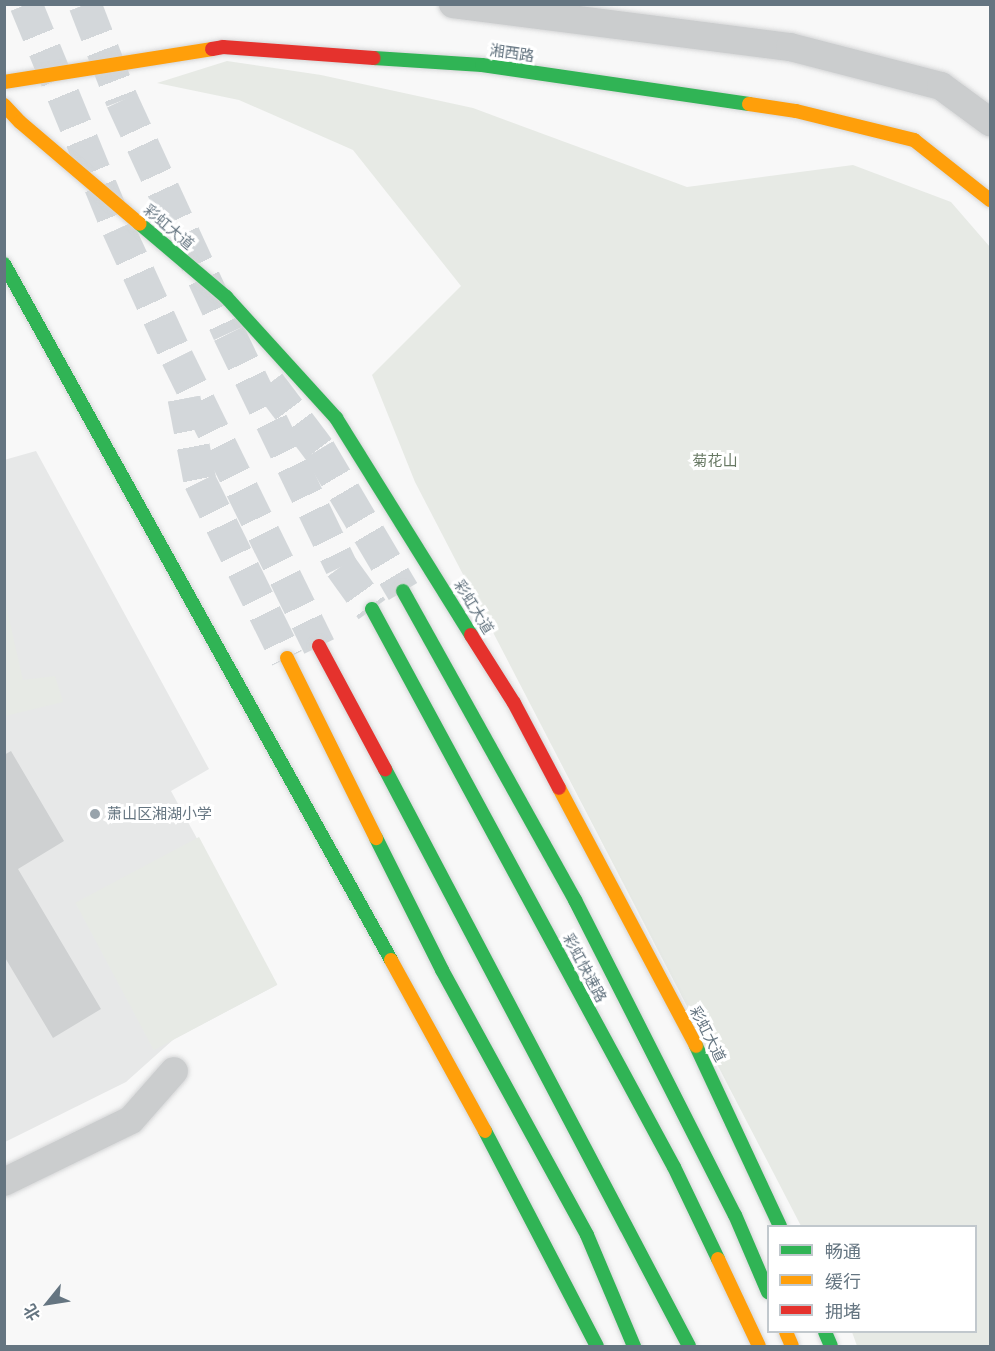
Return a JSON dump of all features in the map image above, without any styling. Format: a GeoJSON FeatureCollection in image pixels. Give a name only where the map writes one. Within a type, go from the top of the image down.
{"type":"FeatureCollection","features":[{"type":"Feature","properties":{"kind":"main road","name":"湘西路"},"geometry":{"type":"LineString","coordinates":[[4,82],[223,47],[482,65],[796,111],[914,140],[990,200]]}},
{"type":"Feature","properties":{"kind":"main road","name":"彩虹大道"},"geometry":{"type":"LineString","coordinates":[[4,105],[20,122],[226,297],[336,418],[514,703],[700,1053],[779,1225]]}},
{"type":"Feature","properties":{"kind":"main road"},"geometry":{"type":"LineString","coordinates":[[4,264],[460,1083],[597,1347]]}},
{"type":"Feature","properties":{"kind":"main road"},"geometry":{"type":"LineString","coordinates":[[403,591],[581,911],[735,1215],[767,1290]]}},
{"type":"Feature","properties":{"kind":"main road","name":"彩虹快速路"},"geometry":{"type":"LineString","coordinates":[[372,609],[674,1167],[759,1347]]}},
{"type":"Feature","properties":{"kind":"main road"},"geometry":{"type":"LineString","coordinates":[[319,646],[648,1264],[689,1347]]}},
{"type":"Feature","properties":{"kind":"main road"},"geometry":{"type":"LineString","coordinates":[[287,658],[442,970],[587,1235],[634,1347]]}},
{"type":"Feature","properties":{"kind":"main road"},"geometry":{"type":"LineString","coordinates":[[786,1333],[792,1347]]}},
{"type":"Feature","properties":{"kind":"main road"},"geometry":{"type":"LineString","coordinates":[[825,1333],[831,1347]]}},
{"type":"Feature","properties":{"kind":"street"},"geometry":{"type":"LineString","coordinates":[[453,4],[790,47],[941,86],[990,122]]}},
{"type":"Feature","properties":{"kind":"street"},"geometry":{"type":"LineString","coordinates":[[4,1182],[131,1120],[174,1071]]}},
{"type":"Feature","properties":{"kind":"shaded area","name":"萧山区湘湖小学"},"geometry":{"type":"Polygon","coordinates":[[[36,451],[209,769],[171,791],[277,985],[174,1039],[126,1082],[5,1142],[4,460],[36,451]]]}},
{"type":"Feature","properties":{"kind":"green space","name":"菊花山"},"geometry":{"type":"Polygon","coordinates":[[[227,61],[321,75],[473,108],[687,187],[853,165],[951,202],[990,247],[990,1346],[857,1346],[852,1333],[977,1333],[977,1225],[800,1225],[415,482],[372,375],[461,286],[353,150],[239,100],[157,83],[227,61]]]}},
{"type":"Feature","properties":{"kind":"green space"},"geometry":{"type":"Polygon","coordinates":[[[4,597],[23,680],[55,676],[63,702],[5,716],[4,597]]]}},
{"type":"Feature","properties":{"kind":"green space"},"geometry":{"type":"Polygon","coordinates":[[[199,837],[277,984],[154,1050],[75,903],[199,837]]]}},
{"type":"Feature","properties":{"kind":"building"},"geometry":{"type":"Polygon","coordinates":[[[11,751],[64,841],[18,869],[101,1009],[53,1038],[4,956],[4,755],[11,751]]]}},
{"type":"Feature","properties":{"kind":"tunnel"},"geometry":{"type":"LineString","coordinates":[[26,4],[118,228],[177,357],[319,646]]}},
{"type":"Feature","properties":{"kind":"tunnel"},"geometry":{"type":"LineString","coordinates":[[85,4],[122,100],[229,333],[341,566],[372,609]]}},
{"type":"Feature","properties":{"kind":"tunnel"},"geometry":{"type":"LineString","coordinates":[[269,383],[319,449],[403,591]]}},
{"type":"Feature","properties":{"kind":"tunnel"},"geometry":{"type":"LineString","coordinates":[[184,398],[200,481],[287,658]]}},
{"type":"Feature","properties":{"kind":"traffic: fast"},"geometry":{"type":"LineString","coordinates":[[374,58],[482,65],[749,104]]}},
{"type":"Feature","properties":{"kind":"traffic: fast"},"geometry":{"type":"LineString","coordinates":[[140,224],[226,297],[336,418],[471,635]]}},
{"type":"Feature","properties":{"kind":"traffic: fast"},"geometry":{"type":"LineString","coordinates":[[4,264],[391,960]]}},
{"type":"Feature","properties":{"kind":"traffic: fast"},"geometry":{"type":"LineString","coordinates":[[403,591],[575,900],[735,1215],[767,1290]]}},
{"type":"Feature","properties":{"kind":"traffic: fast"},"geometry":{"type":"LineString","coordinates":[[372,609],[674,1167],[718,1259]]}},
{"type":"Feature","properties":{"kind":"traffic: fast"},"geometry":{"type":"LineString","coordinates":[[385,769],[689,1346]]}},
{"type":"Feature","properties":{"kind":"traffic: fast"},"geometry":{"type":"LineString","coordinates":[[376,838],[442,970],[587,1235],[634,1346]]}},
{"type":"Feature","properties":{"kind":"traffic: fast"},"geometry":{"type":"LineString","coordinates":[[696,1046],[780,1225]]}},
{"type":"Feature","properties":{"kind":"traffic: fast"},"geometry":{"type":"LineString","coordinates":[[485,1131],[597,1346]]}},
{"type":"Feature","properties":{"kind":"traffic: fast"},"geometry":{"type":"LineString","coordinates":[[825,1333],[831,1346]]}},
{"type":"Feature","properties":{"kind":"traffic: slow"},"geometry":{"type":"LineString","coordinates":[[4,82],[212,49]]}},
{"type":"Feature","properties":{"kind":"traffic: slow"},"geometry":{"type":"LineString","coordinates":[[749,104],[796,111],[914,140],[990,200]]}},
{"type":"Feature","properties":{"kind":"traffic: slow"},"geometry":{"type":"LineString","coordinates":[[4,105],[20,122],[140,224]]}},
{"type":"Feature","properties":{"kind":"traffic: slow"},"geometry":{"type":"LineString","coordinates":[[287,658],[376,838]]}},
{"type":"Feature","properties":{"kind":"traffic: slow"},"geometry":{"type":"LineString","coordinates":[[559,788],[696,1046]]}},
{"type":"Feature","properties":{"kind":"traffic: slow"},"geometry":{"type":"LineString","coordinates":[[391,960],[485,1131]]}},
{"type":"Feature","properties":{"kind":"traffic: slow"},"geometry":{"type":"LineString","coordinates":[[718,1259],[759,1346]]}},
{"type":"Feature","properties":{"kind":"traffic: slow"},"geometry":{"type":"LineString","coordinates":[[786,1333],[792,1346]]}},
{"type":"Feature","properties":{"kind":"traffic: jam"},"geometry":{"type":"LineString","coordinates":[[212,49],[223,47],[374,58]]}},
{"type":"Feature","properties":{"kind":"traffic: jam"},"geometry":{"type":"LineString","coordinates":[[471,635],[514,703],[559,788]]}},
{"type":"Feature","properties":{"kind":"traffic: jam"},"geometry":{"type":"LineString","coordinates":[[319,646],[385,769]]}},
{"type":"Feature","properties":{"kind":"place","name":"萧山区湘湖小学"},"geometry":{"type":"Point","coordinates":[95,814]}}]}
